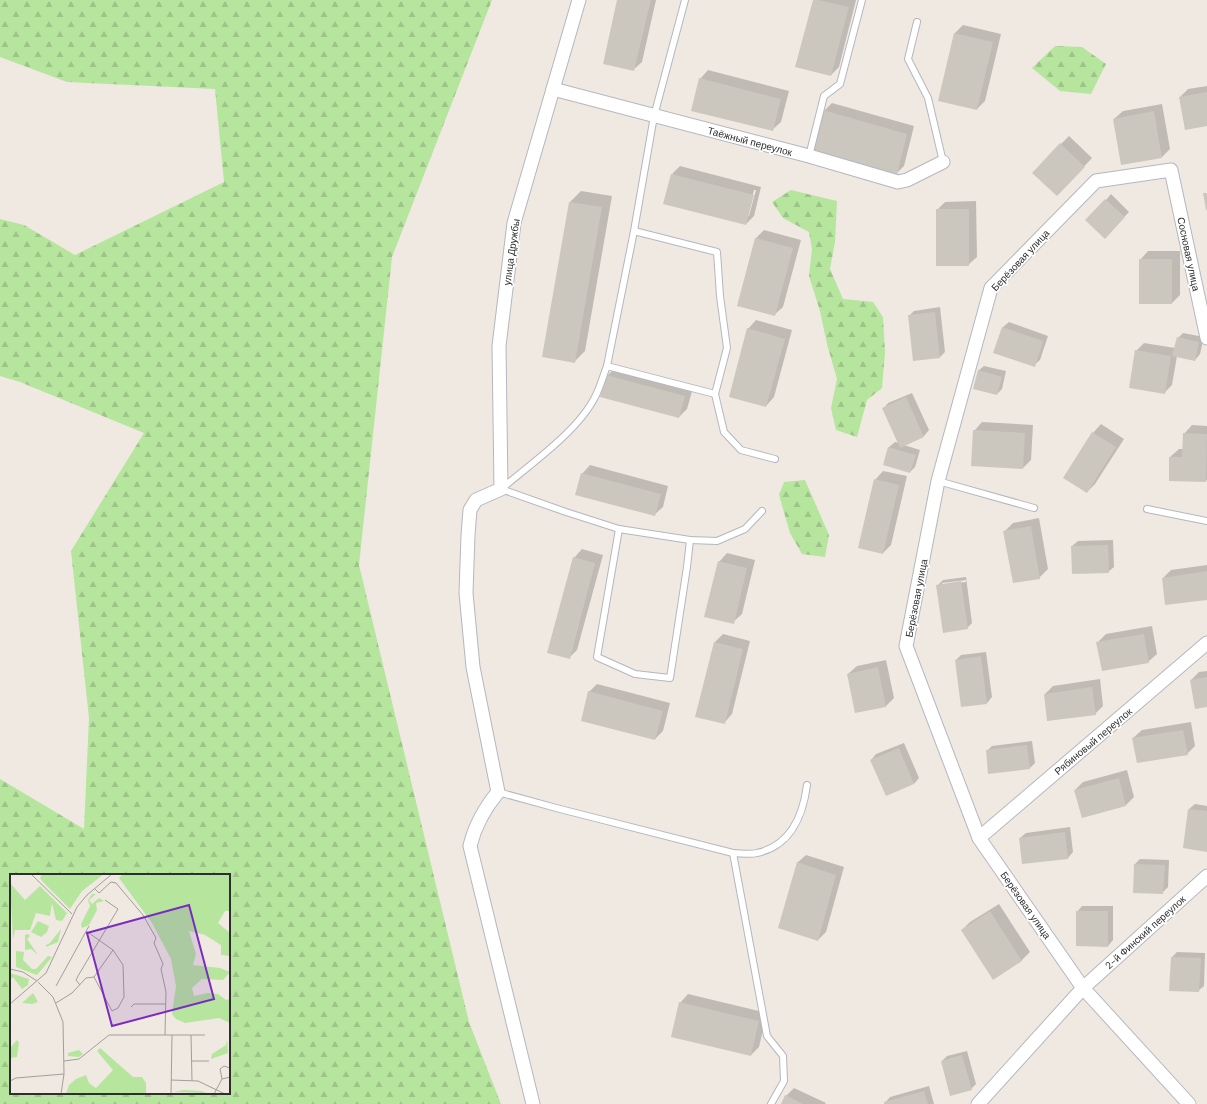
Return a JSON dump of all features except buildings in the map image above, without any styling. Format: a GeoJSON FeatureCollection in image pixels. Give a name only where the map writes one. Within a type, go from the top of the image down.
{"type":"FeatureCollection","features":[{"type":"Feature","properties":{"kind":"street","name":"улица Дружбы"},"geometry":{"type":"LineString","coordinates":[[502,488],[499,346],[514,223],[579,0]]}},
{"type":"Feature","properties":{"kind":"street","name":"Таёжный переулок"},"geometry":{"type":"LineString","coordinates":[[553,89],[809,156],[898,182],[907,180],[944,162]]}},
{"type":"Feature","properties":{"kind":"street","name":"Сосновая улица"},"geometry":{"type":"LineString","coordinates":[[1171,170],[1207,338]]}},
{"type":"Feature","properties":{"kind":"street","name":"Берёзовая улица"},"geometry":{"type":"LineString","coordinates":[[1171,170],[1096,181],[991,288],[938,481],[906,646],[979,838],[1083,988],[1189,1104]]}},
{"type":"Feature","properties":{"kind":"street"},"geometry":{"type":"LineString","coordinates":[[502,488],[476,500],[470,510],[466,593],[473,667],[498,792],[485,808],[473,832],[470,846],[533,1104]]}},
{"type":"Feature","properties":{"kind":"street","name":"Рябиновый переулок"},"geometry":{"type":"LineString","coordinates":[[979,838],[1207,644]]}},
{"type":"Feature","properties":{"kind":"street","name":"2-й Финский переулок"},"geometry":{"type":"LineString","coordinates":[[1083,988],[1207,876]]}},
{"type":"Feature","properties":{"kind":"street"},"geometry":{"type":"LineString","coordinates":[[978,1104],[1083,988]]}},
{"type":"Feature","properties":{"kind":"lane"},"geometry":{"type":"LineString","coordinates":[[685,0],[654,116],[634,231],[606,366],[595,397],[582,416],[560,440],[502,488],[566,512],[619,529],[690,540],[717,541],[745,529],[762,510]]}},
{"type":"Feature","properties":{"kind":"lane"},"geometry":{"type":"LineString","coordinates":[[809,156],[824,96],[840,84],[862,0]]}},
{"type":"Feature","properties":{"kind":"lane"},"geometry":{"type":"LineString","coordinates":[[917,22],[908,59],[928,98],[944,162]]}},
{"type":"Feature","properties":{"kind":"lane"},"geometry":{"type":"LineString","coordinates":[[634,231],[718,252],[720,296],[728,348],[715,394],[724,432],[741,450],[775,459]]}},
{"type":"Feature","properties":{"kind":"lane"},"geometry":{"type":"LineString","coordinates":[[606,366],[715,394]]}},
{"type":"Feature","properties":{"kind":"lane"},"geometry":{"type":"LineString","coordinates":[[938,481],[1034,508]]}},
{"type":"Feature","properties":{"kind":"lane"},"geometry":{"type":"LineString","coordinates":[[1147,509],[1207,521]]}},
{"type":"Feature","properties":{"kind":"lane"},"geometry":{"type":"LineString","coordinates":[[619,529],[597,656],[635,674],[670,678],[690,540]]}},
{"type":"Feature","properties":{"kind":"lane"},"geometry":{"type":"LineString","coordinates":[[498,792],[560,810],[733,853],[757,854],[779,845],[799,819],[805,800],[807,785]]}},
{"type":"Feature","properties":{"kind":"lane"},"geometry":{"type":"LineString","coordinates":[[733,853],[767,1036],[783,1056],[784,1081],[771,1104]]}},
{"type":"Feature","properties":{"kind":"green space"},"geometry":{"type":"Polygon","coordinates":[[[0,0],[492,0],[392,257],[359,565],[469,1022],[501,1104],[0,1104],[0,779],[84,829],[89,718],[71,551],[144,433],[20,382],[0,376],[0,219],[24,225],[75,255],[224,182],[215,89],[67,82],[0,57],[0,0]]]}},
{"type":"Feature","properties":{"kind":"green space"},"geometry":{"type":"Polygon","coordinates":[[[1055,46],[1082,47],[1106,64],[1091,94],[1060,91],[1032,68],[1055,46]]]}},
{"type":"Feature","properties":{"kind":"green space"},"geometry":{"type":"Polygon","coordinates":[[[791,190],[837,201],[835,242],[830,269],[843,299],[873,302],[883,317],[885,353],[882,388],[867,400],[857,437],[836,430],[831,408],[837,379],[827,344],[820,311],[809,276],[812,249],[809,232],[783,218],[772,202],[791,190]]]}},
{"type":"Feature","properties":{"kind":"green space"},"geometry":{"type":"Polygon","coordinates":[[[805,480],[829,535],[825,557],[802,554],[790,533],[779,495],[784,482],[805,480]]]}}]}
